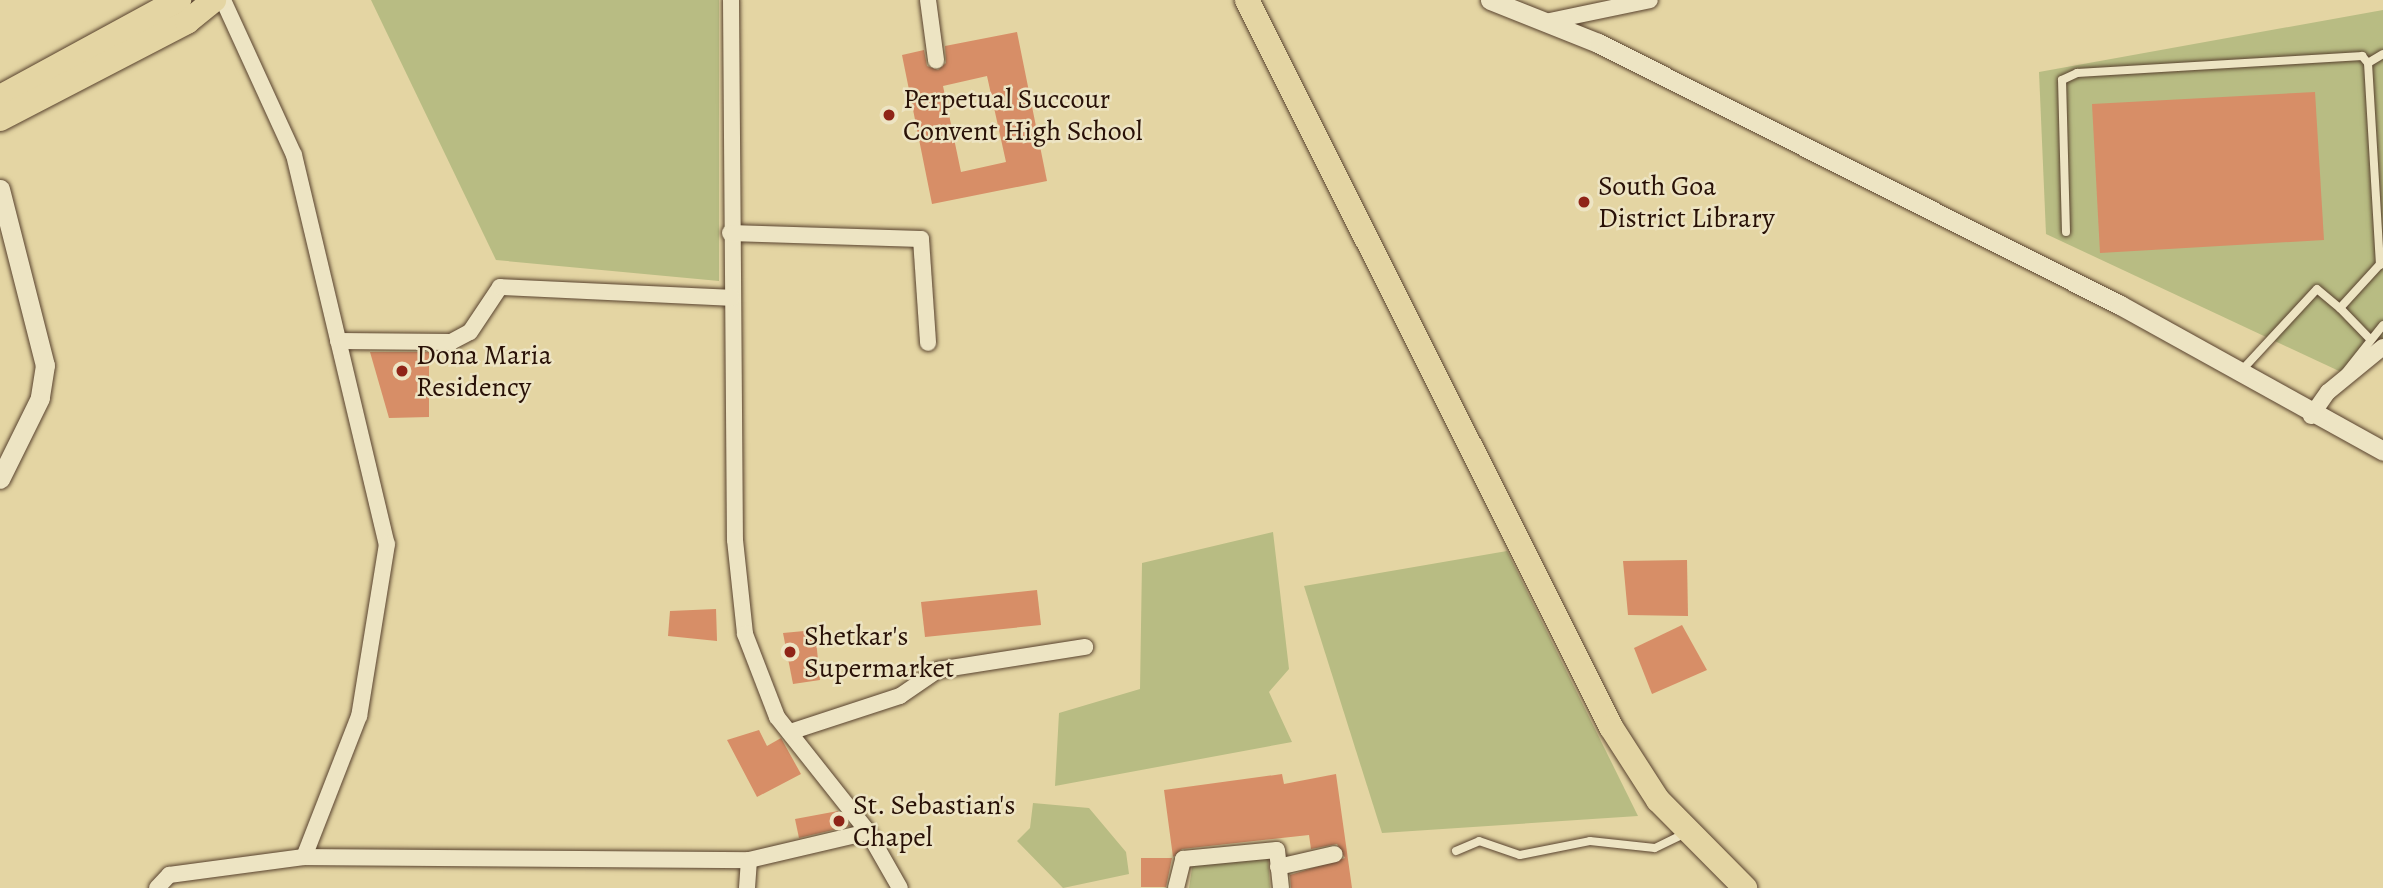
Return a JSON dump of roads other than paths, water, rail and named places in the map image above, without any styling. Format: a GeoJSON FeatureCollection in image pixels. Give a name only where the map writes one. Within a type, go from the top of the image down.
{"type":"FeatureCollection","features":[{"type":"Feature","properties":{"kind":"main road"},"geometry":{"type":"LineString","coordinates":[[0,97],[179,0]]}},
{"type":"Feature","properties":{"kind":"main road"},"geometry":{"type":"LineString","coordinates":[[0,118],[187,22],[214,0]]}},
{"type":"Feature","properties":{"kind":"main road"},"geometry":{"type":"LineString","coordinates":[[1247,0],[1611,727],[1658,800],[1745,888]]}},
{"type":"Feature","properties":{"kind":"street"},"geometry":{"type":"LineString","coordinates":[[223,0],[294,155],[387,544],[359,716],[303,857]]}},
{"type":"Feature","properties":{"kind":"street"},"geometry":{"type":"LineString","coordinates":[[731,0],[730,233],[735,540],[745,634],[777,717],[869,832],[900,888]]}},
{"type":"Feature","properties":{"kind":"street"},"geometry":{"type":"LineString","coordinates":[[928,0],[936,60]]}},
{"type":"Feature","properties":{"kind":"street"},"geometry":{"type":"LineString","coordinates":[[1490,0],[1545,22],[2120,305],[2311,416],[2383,451]]}},
{"type":"Feature","properties":{"kind":"street"},"geometry":{"type":"LineString","coordinates":[[1545,22],[1650,0]]}},
{"type":"Feature","properties":{"kind":"street"},"geometry":{"type":"LineString","coordinates":[[0,189],[45,365],[40,398],[0,479]]}},
{"type":"Feature","properties":{"kind":"street"},"geometry":{"type":"LineString","coordinates":[[730,233],[921,239],[928,343]]}},
{"type":"Feature","properties":{"kind":"street"},"geometry":{"type":"LineString","coordinates":[[338,341],[451,342],[470,332],[500,287],[732,298]]}},
{"type":"Feature","properties":{"kind":"street"},"geometry":{"type":"LineString","coordinates":[[2311,416],[2377,343]]}},
{"type":"Feature","properties":{"kind":"street"},"geometry":{"type":"LineString","coordinates":[[790,732],[900,696],[937,670],[1085,647]]}},
{"type":"Feature","properties":{"kind":"street"},"geometry":{"type":"LineString","coordinates":[[157,888],[169,875],[303,857],[749,860],[869,832]]}},
{"type":"Feature","properties":{"kind":"street"},"geometry":{"type":"LineString","coordinates":[[1176,888],[1183,859],[1277,850],[1281,888]]}},
{"type":"Feature","properties":{"kind":"street"},"geometry":{"type":"LineString","coordinates":[[1279,867],[1335,854]]}},
{"type":"Feature","properties":{"kind":"street"},"geometry":{"type":"LineString","coordinates":[[747,888],[749,860]]}},
{"type":"Feature","properties":{"kind":"lane"},"geometry":{"type":"LineString","coordinates":[[2066,232],[2062,80],[2077,73],[2348,57],[2368,63],[2383,54]]}},
{"type":"Feature","properties":{"kind":"lane"},"geometry":{"type":"LineString","coordinates":[[2340,308],[2381,263],[2368,63]]}},
{"type":"Feature","properties":{"kind":"lane"},"geometry":{"type":"LineString","coordinates":[[2239,374],[2317,289],[2377,343],[2383,325]]}},
{"type":"Feature","properties":{"kind":"lane"},"geometry":{"type":"LineString","coordinates":[[1457,850],[1479,841],[1520,855],[1590,841],[1655,848],[1689,832]]}},
{"type":"Feature","properties":{"kind":"place","name":"Perpetual Succour Convent High School"},"geometry":{"type":"Point","coordinates":[889,115]}},
{"type":"Feature","properties":{"kind":"place","name":"South Goa District Library"},"geometry":{"type":"Point","coordinates":[1584,202]}},
{"type":"Feature","properties":{"kind":"place","name":"Dona Maria Residency"},"geometry":{"type":"Point","coordinates":[402,371]}},
{"type":"Feature","properties":{"kind":"place","name":"Shetkar's Supermarket"},"geometry":{"type":"Point","coordinates":[790,652]}},
{"type":"Feature","properties":{"kind":"place","name":"St. Sebastian's Chapel"},"geometry":{"type":"Point","coordinates":[839,821]}}]}
